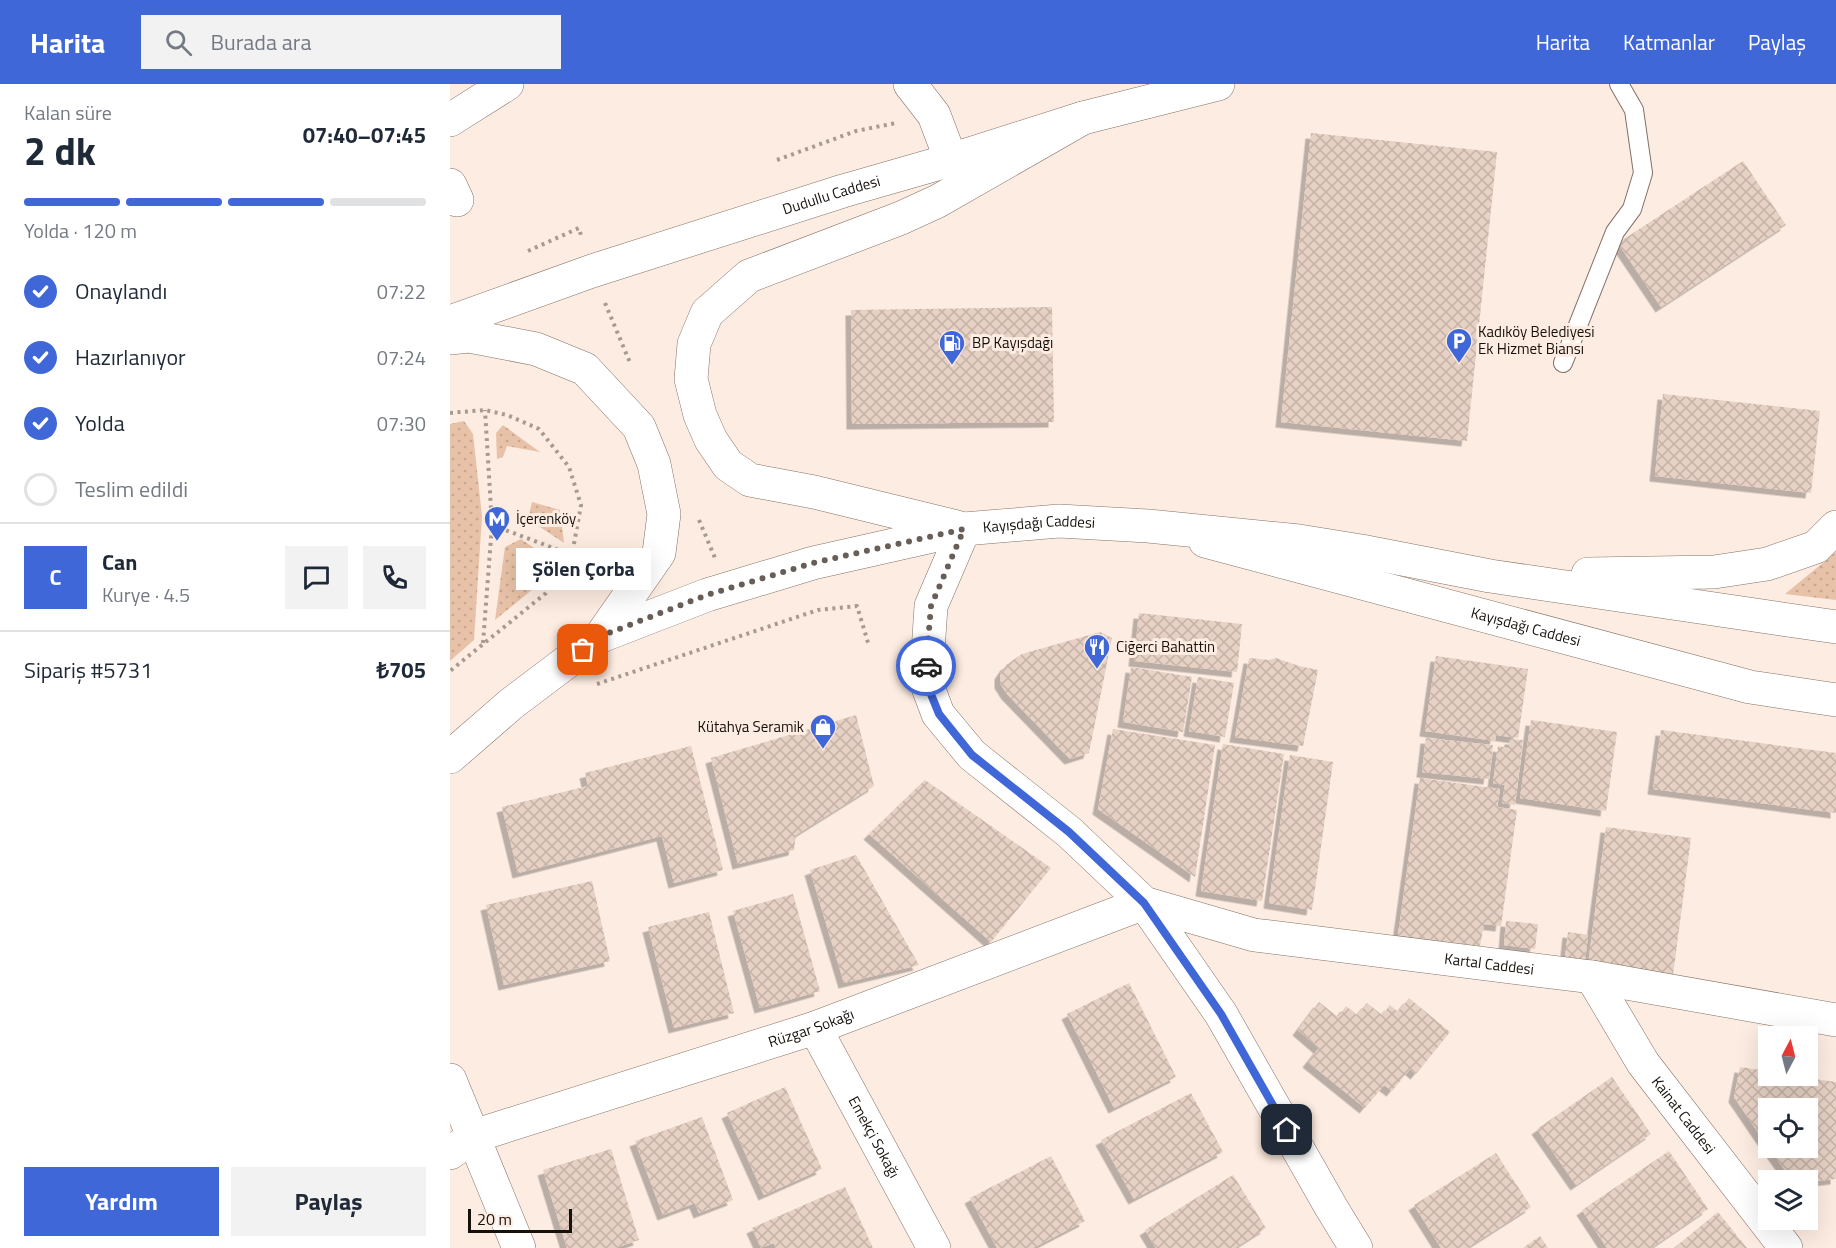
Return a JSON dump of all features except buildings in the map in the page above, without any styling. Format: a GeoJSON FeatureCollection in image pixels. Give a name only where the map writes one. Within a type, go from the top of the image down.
{"type":"FeatureCollection","features":[{"type":"Feature","properties":{"kind":"street"},"geometry":{"type":"LineString","coordinates":[[450,120],[507,84]]}},
{"type":"Feature","properties":{"kind":"street"},"geometry":{"type":"LineString","coordinates":[[910,84],[934,115],[951,160]]}},
{"type":"Feature","properties":{"kind":"street","name":"Dudullu Caddesi"},"geometry":{"type":"LineString","coordinates":[[450,322],[592,271],[843,191],[1083,118],[1218,84]]}},
{"type":"Feature","properties":{"kind":"street"},"geometry":{"type":"LineString","coordinates":[[1083,118],[938,201],[891,222],[749,276],[707,313],[694,344],[691,380],[700,415],[711,440],[728,465],[750,480],[814,492],[964,529],[931,606],[926,682],[939,714],[972,755],[1069,832],[1144,903],[1221,1014],[1356,1248]]}},
{"type":"Feature","properties":{"kind":"street"},"geometry":{"type":"LineString","coordinates":[[450,338],[470,336],[536,349],[585,369],[639,427],[654,464],[664,514],[659,553],[601,636]]}},
{"type":"Feature","properties":{"kind":"street","name":"Kayışdağı Caddesi"},"geometry":{"type":"LineString","coordinates":[[450,757],[511,704],[601,636],[707,595],[813,563],[964,529],[1059,520],[1299,541],[1490,576],[1836,627]]}},
{"type":"Feature","properties":{"kind":"street","name":"Kayışdağı Caddesi"},"geometry":{"type":"LineString","coordinates":[[1148,526],[1750,687],[1836,700]]}},
{"type":"Feature","properties":{"kind":"street"},"geometry":{"type":"LineString","coordinates":[[1490,576],[1714,572],[1767,564],[1816,547],[1836,527]]}},
{"type":"Feature","properties":{"kind":"street","name":"Kartal Caddesi"},"geometry":{"type":"LineString","coordinates":[[1144,903],[1254,935],[1592,977],[1836,1020]]}},
{"type":"Feature","properties":{"kind":"street","name":"Rüzgar Sokağı"},"geometry":{"type":"LineString","coordinates":[[462,1144],[815,1028],[1144,903]]}},
{"type":"Feature","properties":{"kind":"street","name":"Kainat Caddesi"},"geometry":{"type":"LineString","coordinates":[[1592,977],[1643,1063],[1786,1248]]}},
{"type":"Feature","properties":{"kind":"street","name":"Emekçi Sokağı"},"geometry":{"type":"LineString","coordinates":[[815,1028],[934,1248]]}},
{"type":"Feature","properties":{"kind":"street"},"geometry":{"type":"LineString","coordinates":[[450,1080],[462,1144],[519,1248]]}},
{"type":"Feature","properties":{"kind":"lane"},"geometry":{"type":"LineString","coordinates":[[1563,363],[1616,232],[1632,209],[1643,172],[1634,110],[1619,84]]}},
{"type":"Feature","properties":{"kind":"path"},"geometry":{"type":"LineString","coordinates":[[777,160],[856,131]]}},
{"type":"Feature","properties":{"kind":"path"},"geometry":{"type":"LineString","coordinates":[[483,643],[492,525],[485,410]]}},
{"type":"Feature","properties":{"kind":"path"},"geometry":{"type":"LineString","coordinates":[[450,413],[485,410],[507,415],[539,429],[569,467],[581,505],[572,555],[546,593],[450,671]]}},
{"type":"Feature","properties":{"kind":"path"},"geometry":{"type":"LineString","coordinates":[[492,525],[572,555]]}},
{"type":"Feature","properties":{"kind":"path"},"geometry":{"type":"LineString","coordinates":[[596,684],[818,610],[857,606],[869,646]]}},
{"type":"Feature","properties":{"kind":"shaded area"},"geometry":{"type":"Polygon","coordinates":[[[464,421],[473,434],[482,516],[474,640],[450,661],[450,424],[464,421]]]}},
{"type":"Feature","properties":{"kind":"shaded area"},"geometry":{"type":"Polygon","coordinates":[[[503,425],[540,452],[507,446],[503,457],[497,459],[496,433],[503,425]]]}},
{"type":"Feature","properties":{"kind":"shaded area"},"geometry":{"type":"Polygon","coordinates":[[[532,502],[560,510],[564,543],[528,519],[532,502]]]}},
{"type":"Feature","properties":{"kind":"shaded area"},"geometry":{"type":"Polygon","coordinates":[[[521,539],[556,563],[544,580],[495,620],[505,547],[521,539]]]}},
{"type":"Feature","properties":{"kind":"shaded area"},"geometry":{"type":"Polygon","coordinates":[[[1836,552],[1836,600],[1785,594],[1836,552]]]}},
{"type":"Feature","properties":{"kind":"way so far"},"geometry":{"type":"LineString","coordinates":[[583,650],[601,636],[707,595],[813,563],[964,529],[931,606],[926,666]]}},
{"type":"Feature","properties":{"kind":"place","name":"Kadıköy Belediyesi Ek Hizmet Biansı"},"geometry":{"type":"Point","coordinates":[1459,364]}},
{"type":"Feature","properties":{"kind":"place","name":"BP Kayışdağı"},"geometry":{"type":"Point","coordinates":[952,366]}},
{"type":"Feature","properties":{"kind":"place","name":"İçerenköy"},"geometry":{"type":"Point","coordinates":[497,542]}},
{"type":"Feature","properties":{"kind":"place","name":"Şölen Çorba"},"geometry":{"type":"Point","coordinates":[583,650]}},
{"type":"Feature","properties":{"kind":"place","name":"Ciğerci Bahattin"},"geometry":{"type":"Point","coordinates":[1097,670]}},
{"type":"Feature","properties":{"kind":"place","name":"Kütahya Seramik"},"geometry":{"type":"Point","coordinates":[823,750]}},
{"type":"Feature","properties":{"kind":"route"},"geometry":{"type":"LineString","coordinates":[[926,666],[926,682],[939,714],[972,755],[1069,832],[1144,903],[1221,1014],[1287,1130]]}}]}
